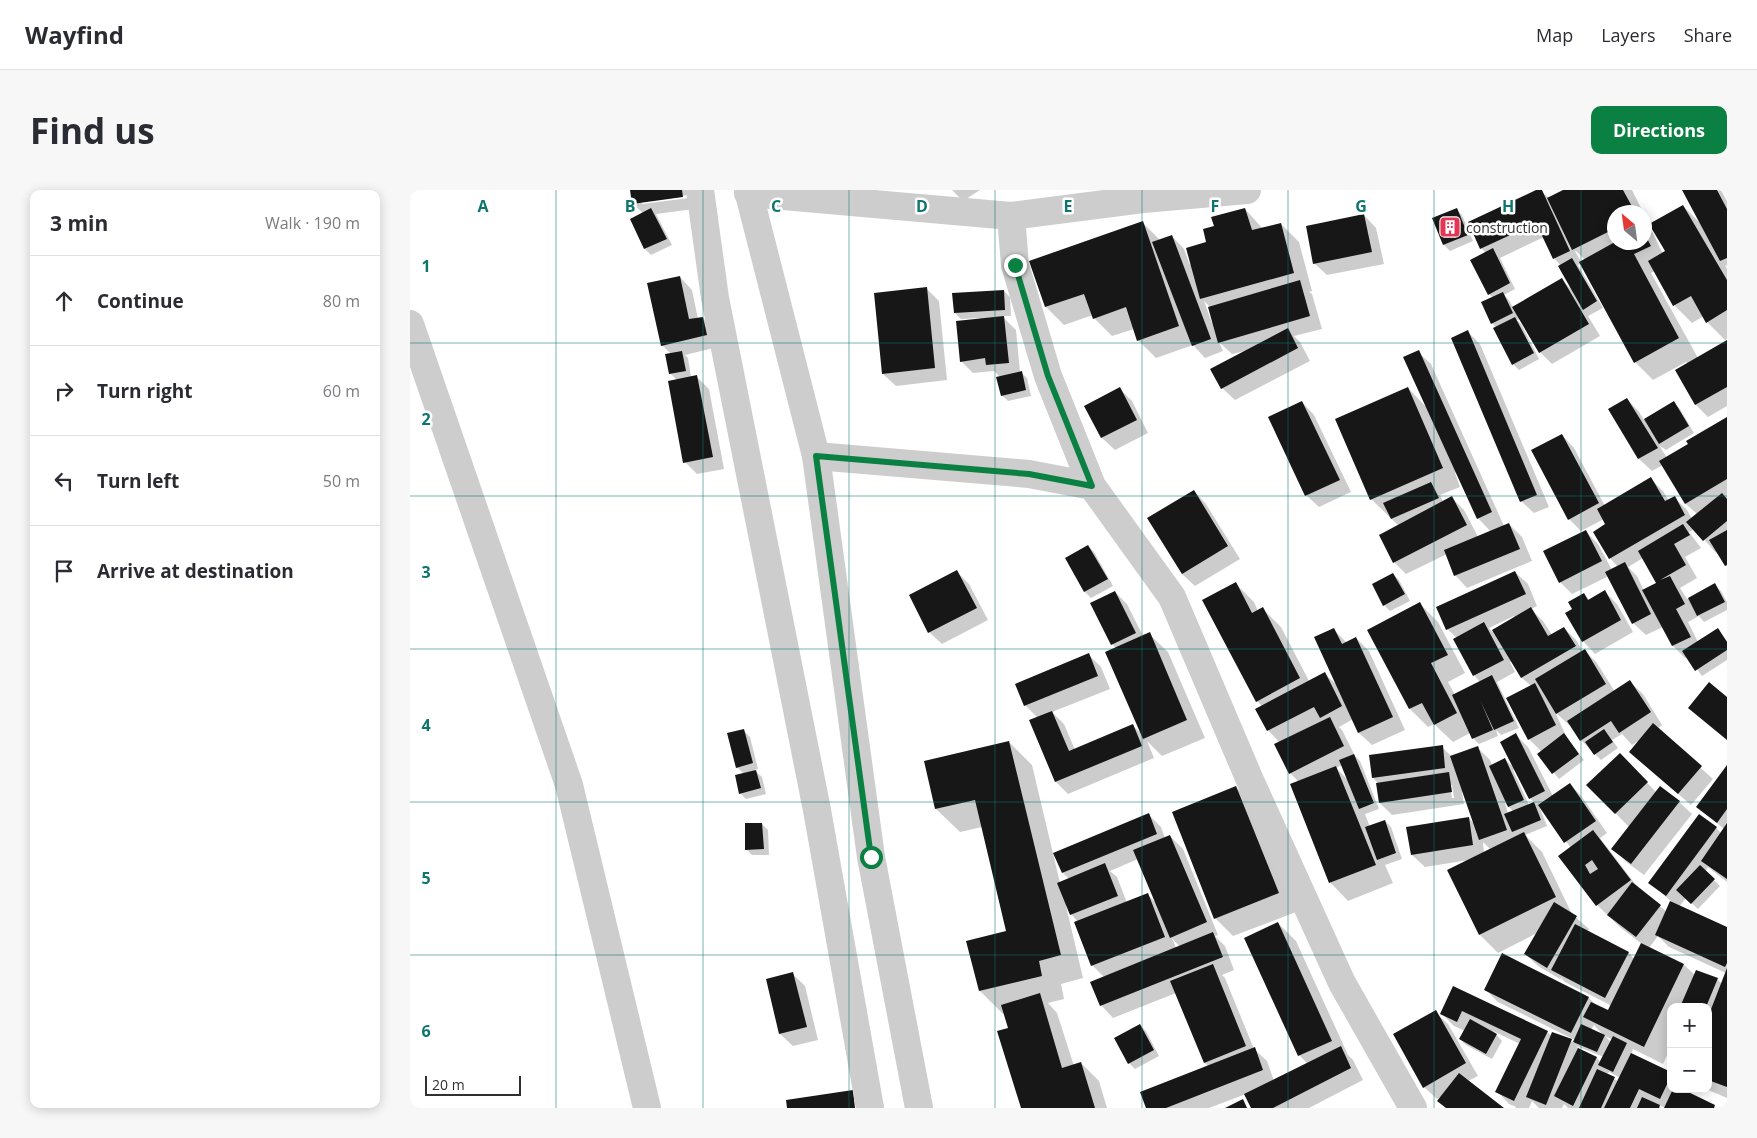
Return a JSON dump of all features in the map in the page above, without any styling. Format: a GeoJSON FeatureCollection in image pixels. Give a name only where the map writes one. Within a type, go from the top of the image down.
{"type":"FeatureCollection","features":[{"type":"Feature","properties":{"kind":"street"},"geometry":{"type":"LineString","coordinates":[[700,190],[715,298],[816,810],[870,1108]]}},
{"type":"Feature","properties":{"kind":"street"},"geometry":{"type":"LineString","coordinates":[[919,1108],[871,857],[816,456],[748,192],[1011,216],[1143,199],[1247,190]]}},
{"type":"Feature","properties":{"kind":"street"},"geometry":{"type":"LineString","coordinates":[[1011,216],[1015,265],[1048,376],[1092,486],[1172,597],[1249,778],[1342,983],[1414,1108]]}},
{"type":"Feature","properties":{"kind":"street"},"geometry":{"type":"LineString","coordinates":[[410,324],[569,785],[648,1108]]}},
{"type":"Feature","properties":{"kind":"street"},"geometry":{"type":"LineString","coordinates":[[816,456],[1029,474],[1092,486]]}},
{"type":"Feature","properties":{"kind":"building"},"geometry":{"type":"Polygon","coordinates":[[[630,190],[682,190],[683,197],[632,204],[630,190]]]}},
{"type":"Feature","properties":{"kind":"building"},"geometry":{"type":"Polygon","coordinates":[[[1536,190],[1542,190],[1570,251],[1553,259],[1536,223],[1480,249],[1468,222],[1536,190]]]}},
{"type":"Feature","properties":{"kind":"building"},"geometry":{"type":"Polygon","coordinates":[[[1563,190],[1623,190],[1631,205],[1607,205],[1607,232],[1572,250],[1547,198],[1563,190]]]}},
{"type":"Feature","properties":{"kind":"building"},"geometry":{"type":"Polygon","coordinates":[[[1682,190],[1717,190],[1727,209],[1727,258],[1720,261],[1682,190]]]}},
{"type":"Feature","properties":{"kind":"building"},"geometry":{"type":"Polygon","coordinates":[[[1683,205],[1727,280],[1727,310],[1706,323],[1691,296],[1673,306],[1648,261],[1665,251],[1652,229],[1652,222],[1683,205]]]}},
{"type":"Feature","properties":{"kind":"building"},"geometry":{"type":"Polygon","coordinates":[[[651,208],[667,239],[644,249],[630,219],[651,208]]]}},
{"type":"Feature","properties":{"kind":"building"},"geometry":{"type":"Polygon","coordinates":[[[1245,208],[1252,230],[1281,223],[1294,273],[1200,299],[1186,248],[1206,242],[1203,229],[1214,226],[1211,217],[1245,208]]]}},
{"type":"Feature","properties":{"kind":"building","name":"construction"},"geometry":{"type":"Polygon","coordinates":[[[1457,208],[1468,235],[1443,245],[1432,218],[1457,208]]]}},
{"type":"Feature","properties":{"kind":"building"},"geometry":{"type":"Polygon","coordinates":[[[1364,214],[1372,252],[1313,264],[1306,226],[1364,214]]]}},
{"type":"Feature","properties":{"kind":"building"},"geometry":{"type":"Polygon","coordinates":[[[1143,221],[1179,326],[1137,341],[1126,307],[1093,319],[1084,294],[1045,307],[1029,261],[1143,221]]]}},
{"type":"Feature","properties":{"kind":"building"},"geometry":{"type":"Polygon","coordinates":[[[1172,235],[1211,339],[1192,346],[1152,242],[1172,235]]]}},
{"type":"Feature","properties":{"kind":"building"},"geometry":{"type":"Polygon","coordinates":[[[1607,246],[1607,250],[1642,250],[1634,254],[1679,338],[1634,363],[1579,262],[1607,246]]]}},
{"type":"Feature","properties":{"kind":"building"},"geometry":{"type":"Polygon","coordinates":[[[1493,248],[1510,283],[1488,295],[1470,260],[1493,248]]]}},
{"type":"Feature","properties":{"kind":"building"},"geometry":{"type":"Polygon","coordinates":[[[1572,258],[1597,301],[1583,310],[1558,266],[1572,258]]]}},
{"type":"Feature","properties":{"kind":"building"},"geometry":{"type":"Polygon","coordinates":[[[680,276],[689,319],[703,317],[707,335],[661,346],[647,283],[680,276]]]}},
{"type":"Feature","properties":{"kind":"building"},"geometry":{"type":"Polygon","coordinates":[[[1562,278],[1589,324],[1539,353],[1512,307],[1562,278]]]}},
{"type":"Feature","properties":{"kind":"building"},"geometry":{"type":"Polygon","coordinates":[[[1300,280],[1310,316],[1218,343],[1208,307],[1300,280]]]}},
{"type":"Feature","properties":{"kind":"building"},"geometry":{"type":"Polygon","coordinates":[[[927,287],[935,368],[882,374],[874,293],[927,287]]]}},
{"type":"Feature","properties":{"kind":"building"},"geometry":{"type":"Polygon","coordinates":[[[1004,290],[1005,310],[954,313],[952,293],[1004,290]]]}},
{"type":"Feature","properties":{"kind":"building"},"geometry":{"type":"Polygon","coordinates":[[[1503,292],[1513,313],[1491,324],[1481,302],[1503,292]]]}},
{"type":"Feature","properties":{"kind":"building"},"geometry":{"type":"Polygon","coordinates":[[[1004,316],[1009,363],[986,365],[985,358],[960,362],[956,321],[1004,316]]]}},
{"type":"Feature","properties":{"kind":"building"},"geometry":{"type":"Polygon","coordinates":[[[1515,317],[1534,353],[1512,365],[1493,328],[1515,317]]]}},
{"type":"Feature","properties":{"kind":"building"},"geometry":{"type":"Polygon","coordinates":[[[1288,328],[1298,348],[1221,389],[1210,369],[1288,328]]]}},
{"type":"Feature","properties":{"kind":"building"},"geometry":{"type":"Polygon","coordinates":[[[1468,330],[1537,495],[1520,502],[1451,338],[1468,330]]]}},
{"type":"Feature","properties":{"kind":"building"},"geometry":{"type":"Polygon","coordinates":[[[1727,340],[1727,387],[1695,405],[1675,370],[1727,340]]]}},
{"type":"Feature","properties":{"kind":"building"},"geometry":{"type":"Polygon","coordinates":[[[1419,350],[1492,512],[1477,519],[1403,357],[1419,350]]]}},
{"type":"Feature","properties":{"kind":"building"},"geometry":{"type":"Polygon","coordinates":[[[682,351],[686,371],[669,374],[665,354],[682,351]]]}},
{"type":"Feature","properties":{"kind":"building"},"geometry":{"type":"Polygon","coordinates":[[[1022,371],[1026,390],[1001,396],[996,377],[1022,371]]]}},
{"type":"Feature","properties":{"kind":"building"},"geometry":{"type":"Polygon","coordinates":[[[697,375],[713,457],[683,463],[668,381],[697,375]]]}},
{"type":"Feature","properties":{"kind":"building"},"geometry":{"type":"Polygon","coordinates":[[[1120,387],[1137,420],[1101,438],[1084,406],[1120,387]]]}},
{"type":"Feature","properties":{"kind":"building"},"geometry":{"type":"Polygon","coordinates":[[[1408,387],[1443,468],[1370,500],[1335,419],[1408,387]]]}},
{"type":"Feature","properties":{"kind":"building"},"geometry":{"type":"Polygon","coordinates":[[[1627,398],[1658,448],[1638,459],[1608,409],[1627,398]]]}},
{"type":"Feature","properties":{"kind":"building"},"geometry":{"type":"Polygon","coordinates":[[[1302,401],[1340,480],[1305,496],[1268,417],[1302,401]]]}},
{"type":"Feature","properties":{"kind":"building"},"geometry":{"type":"Polygon","coordinates":[[[1674,401],[1689,426],[1659,444],[1644,419],[1674,401]]]}},
{"type":"Feature","properties":{"kind":"building"},"geometry":{"type":"Polygon","coordinates":[[[1727,417],[1727,479],[1685,504],[1659,461],[1688,444],[1686,441],[1727,417]]]}},
{"type":"Feature","properties":{"kind":"building"},"geometry":{"type":"Polygon","coordinates":[[[1562,434],[1599,503],[1568,520],[1531,450],[1562,434]]]}},
{"type":"Feature","properties":{"kind":"building"},"geometry":{"type":"Polygon","coordinates":[[[1651,477],[1665,501],[1675,496],[1685,515],[1609,559],[1593,532],[1605,524],[1597,509],[1651,477]]]}},
{"type":"Feature","properties":{"kind":"building"},"geometry":{"type":"Polygon","coordinates":[[[1431,482],[1439,498],[1391,519],[1383,503],[1431,482]]]}},
{"type":"Feature","properties":{"kind":"building"},"geometry":{"type":"Polygon","coordinates":[[[1194,490],[1228,546],[1182,574],[1147,518],[1194,490]]]}},
{"type":"Feature","properties":{"kind":"building"},"geometry":{"type":"Polygon","coordinates":[[[1722,493],[1727,499],[1727,521],[1703,541],[1686,522],[1722,493]]]}},
{"type":"Feature","properties":{"kind":"building"},"geometry":{"type":"Polygon","coordinates":[[[1452,496],[1467,525],[1393,563],[1379,535],[1452,496]]]}},
{"type":"Feature","properties":{"kind":"building"},"geometry":{"type":"Polygon","coordinates":[[[1509,523],[1520,549],[1454,576],[1444,550],[1509,523]]]}},
{"type":"Feature","properties":{"kind":"building"},"geometry":{"type":"Polygon","coordinates":[[[1683,524],[1690,535],[1674,544],[1686,565],[1660,580],[1670,576],[1685,604],[1676,609],[1691,637],[1672,646],[1642,590],[1656,583],[1638,551],[1683,524]]]}},
{"type":"Feature","properties":{"kind":"building"},"geometry":{"type":"Polygon","coordinates":[[[1586,530],[1602,561],[1559,583],[1543,551],[1586,530]]]}},
{"type":"Feature","properties":{"kind":"building"},"geometry":{"type":"Polygon","coordinates":[[[1727,530],[1727,565],[1725,566],[1709,540],[1727,530]]]}},
{"type":"Feature","properties":{"kind":"building"},"geometry":{"type":"Polygon","coordinates":[[[1088,545],[1108,579],[1084,592],[1065,558],[1088,545]]]}},
{"type":"Feature","properties":{"kind":"building"},"geometry":{"type":"Polygon","coordinates":[[[1625,562],[1651,614],[1632,624],[1605,572],[1625,562]]]}},
{"type":"Feature","properties":{"kind":"building"},"geometry":{"type":"Polygon","coordinates":[[[957,570],[977,608],[928,633],[909,595],[957,570]]]}},
{"type":"Feature","properties":{"kind":"building"},"geometry":{"type":"Polygon","coordinates":[[[1515,571],[1526,594],[1446,630],[1436,607],[1515,571]]]}},
{"type":"Feature","properties":{"kind":"building"},"geometry":{"type":"Polygon","coordinates":[[[1393,573],[1405,594],[1383,606],[1372,584],[1393,573]]]}},
{"type":"Feature","properties":{"kind":"building"},"geometry":{"type":"Polygon","coordinates":[[[1236,582],[1252,613],[1263,607],[1300,678],[1256,702],[1202,600],[1236,582]]]}},
{"type":"Feature","properties":{"kind":"building"},"geometry":{"type":"Polygon","coordinates":[[[1715,583],[1725,602],[1697,616],[1688,598],[1715,583]]]}},
{"type":"Feature","properties":{"kind":"building"},"geometry":{"type":"Polygon","coordinates":[[[1605,590],[1621,620],[1582,642],[1565,613],[1572,609],[1568,602],[1584,593],[1588,600],[1605,590]]]}},
{"type":"Feature","properties":{"kind":"building"},"geometry":{"type":"Polygon","coordinates":[[[1115,591],[1136,633],[1111,645],[1090,603],[1115,591]]]}},
{"type":"Feature","properties":{"kind":"building"},"geometry":{"type":"Polygon","coordinates":[[[1420,602],[1448,655],[1431,663],[1457,713],[1434,725],[1422,703],[1409,709],[1367,630],[1420,602]]]}},
{"type":"Feature","properties":{"kind":"building"},"geometry":{"type":"Polygon","coordinates":[[[1531,607],[1548,636],[1564,627],[1576,646],[1521,678],[1492,630],[1531,607]]]}},
{"type":"Feature","properties":{"kind":"building"},"geometry":{"type":"Polygon","coordinates":[[[1484,622],[1504,660],[1473,676],[1453,639],[1484,622]]]}},
{"type":"Feature","properties":{"kind":"building"},"geometry":{"type":"Polygon","coordinates":[[[1334,628],[1342,644],[1356,637],[1393,717],[1358,733],[1314,637],[1334,628]]]}},
{"type":"Feature","properties":{"kind":"building"},"geometry":{"type":"Polygon","coordinates":[[[1718,628],[1727,642],[1727,650],[1695,671],[1682,651],[1718,628]]]}},
{"type":"Feature","properties":{"kind":"building"},"geometry":{"type":"Polygon","coordinates":[[[1150,632],[1187,720],[1143,739],[1105,652],[1150,632]]]}},
{"type":"Feature","properties":{"kind":"building"},"geometry":{"type":"Polygon","coordinates":[[[1585,649],[1606,684],[1556,714],[1535,679],[1585,649]]]}},
{"type":"Feature","properties":{"kind":"building"},"geometry":{"type":"Polygon","coordinates":[[[1089,653],[1098,676],[1024,706],[1015,684],[1089,653]]]}},
{"type":"Feature","properties":{"kind":"building"},"geometry":{"type":"Polygon","coordinates":[[[1325,672],[1342,706],[1320,718],[1314,707],[1267,731],[1255,709],[1325,672]]]}},
{"type":"Feature","properties":{"kind":"building"},"geometry":{"type":"Polygon","coordinates":[[[1492,675],[1514,721],[1494,730],[1480,700],[1493,730],[1472,739],[1452,695],[1492,675]]]}},
{"type":"Feature","properties":{"kind":"building"},"geometry":{"type":"Polygon","coordinates":[[[1630,680],[1651,712],[1619,733],[1611,721],[1580,741],[1567,721],[1630,680]]]}},
{"type":"Feature","properties":{"kind":"building"},"geometry":{"type":"Polygon","coordinates":[[[1709,682],[1727,697],[1727,740],[1688,708],[1709,682]]]}},
{"type":"Feature","properties":{"kind":"building"},"geometry":{"type":"Polygon","coordinates":[[[1535,683],[1556,725],[1528,740],[1506,698],[1535,683]]]}},
{"type":"Feature","properties":{"kind":"building"},"geometry":{"type":"Polygon","coordinates":[[[1052,711],[1069,751],[1133,724],[1142,746],[1055,782],[1029,720],[1052,711]]]}},
{"type":"Feature","properties":{"kind":"building"},"geometry":{"type":"Polygon","coordinates":[[[1330,717],[1344,746],[1289,774],[1274,744],[1330,717]]]}},
{"type":"Feature","properties":{"kind":"building"},"geometry":{"type":"Polygon","coordinates":[[[1653,723],[1702,766],[1678,794],[1629,752],[1653,723]]]}},
{"type":"Feature","properties":{"kind":"building"},"geometry":{"type":"Polygon","coordinates":[[[744,729],[753,763],[736,768],[727,733],[744,729]]]}},
{"type":"Feature","properties":{"kind":"building"},"geometry":{"type":"Polygon","coordinates":[[[1604,729],[1613,742],[1594,755],[1585,742],[1604,729]]]}},
{"type":"Feature","properties":{"kind":"building"},"geometry":{"type":"Polygon","coordinates":[[[1516,733],[1545,791],[1529,799],[1500,742],[1516,733]]]}},
{"type":"Feature","properties":{"kind":"building"},"geometry":{"type":"Polygon","coordinates":[[[1564,733],[1579,754],[1552,774],[1537,754],[1564,733]]]}},
{"type":"Feature","properties":{"kind":"building"},"geometry":{"type":"Polygon","coordinates":[[[1009,741],[1061,955],[1039,961],[1042,976],[979,991],[966,941],[1006,931],[975,800],[935,809],[924,761],[1009,741]]]}},
{"type":"Feature","properties":{"kind":"building"},"geometry":{"type":"Polygon","coordinates":[[[1443,745],[1445,768],[1372,778],[1369,755],[1443,745]]]}},
{"type":"Feature","properties":{"kind":"building"},"geometry":{"type":"Polygon","coordinates":[[[1478,746],[1507,830],[1479,840],[1450,756],[1478,746]]]}},
{"type":"Feature","properties":{"kind":"building"},"geometry":{"type":"Polygon","coordinates":[[[1620,753],[1648,782],[1615,814],[1586,785],[1620,753]]]}},
{"type":"Feature","properties":{"kind":"building"},"geometry":{"type":"Polygon","coordinates":[[[1354,754],[1374,803],[1359,809],[1339,760],[1354,754]]]}},
{"type":"Feature","properties":{"kind":"building"},"geometry":{"type":"Polygon","coordinates":[[[1505,758],[1524,800],[1508,807],[1489,766],[1505,758]]]}},
{"type":"Feature","properties":{"kind":"building"},"geometry":{"type":"Polygon","coordinates":[[[1727,765],[1727,809],[1717,823],[1696,807],[1727,765]]]}},
{"type":"Feature","properties":{"kind":"building"},"geometry":{"type":"Polygon","coordinates":[[[1336,766],[1376,865],[1329,883],[1290,784],[1336,766]]]}},
{"type":"Feature","properties":{"kind":"building"},"geometry":{"type":"Polygon","coordinates":[[[756,770],[761,788],[739,794],[735,775],[756,770]]]}},
{"type":"Feature","properties":{"kind":"building"},"geometry":{"type":"Polygon","coordinates":[[[1449,772],[1452,792],[1379,803],[1376,783],[1449,772]]]}},
{"type":"Feature","properties":{"kind":"building"},"geometry":{"type":"Polygon","coordinates":[[[1570,783],[1596,821],[1564,843],[1538,805],[1570,783]]]}},
{"type":"Feature","properties":{"kind":"building"},"geometry":{"type":"Polygon","coordinates":[[[1236,786],[1279,893],[1214,919],[1172,812],[1236,786]]]}},
{"type":"Feature","properties":{"kind":"building"},"geometry":{"type":"Polygon","coordinates":[[[1660,786],[1680,801],[1631,864],[1611,849],[1660,786]]]}},
{"type":"Feature","properties":{"kind":"building"},"geometry":{"type":"Polygon","coordinates":[[[1534,802],[1541,820],[1512,832],[1504,814],[1534,802]]]}},
{"type":"Feature","properties":{"kind":"building"},"geometry":{"type":"Polygon","coordinates":[[[1149,813],[1157,834],[1062,873],[1053,853],[1149,813]]]}},
{"type":"Feature","properties":{"kind":"building"},"geometry":{"type":"Polygon","coordinates":[[[1699,814],[1717,827],[1666,896],[1648,883],[1699,814]]]}},
{"type":"Feature","properties":{"kind":"building"},"geometry":{"type":"Polygon","coordinates":[[[1469,817],[1473,845],[1411,855],[1406,827],[1469,817]]]}},
{"type":"Feature","properties":{"kind":"building"},"geometry":{"type":"Polygon","coordinates":[[[1385,820],[1396,853],[1377,860],[1365,827],[1385,820]]]}},
{"type":"Feature","properties":{"kind":"building"},"geometry":{"type":"Polygon","coordinates":[[[745,823],[762,823],[764,849],[745,850],[745,823]]]}},
{"type":"Feature","properties":{"kind":"building"},"geometry":{"type":"Polygon","coordinates":[[[1727,823],[1727,879],[1701,861],[1727,823]]]}},
{"type":"Feature","properties":{"kind":"building"},"geometry":{"type":"Polygon","coordinates":[[[1593,830],[1631,880],[1596,906],[1558,856],[1593,830]],[[1592,860],[1585,865],[1590,874],[1598,869],[1592,860]]]}},
{"type":"Feature","properties":{"kind":"building"},"geometry":{"type":"Polygon","coordinates":[[[1524,832],[1556,897],[1479,935],[1447,870],[1524,832]]]}},
{"type":"Feature","properties":{"kind":"building"},"geometry":{"type":"Polygon","coordinates":[[[1170,835],[1207,922],[1170,938],[1133,850],[1170,835]]]}},
{"type":"Feature","properties":{"kind":"building"},"geometry":{"type":"Polygon","coordinates":[[[1105,863],[1118,896],[1070,915],[1057,883],[1105,863]]]}},
{"type":"Feature","properties":{"kind":"building"},"geometry":{"type":"Polygon","coordinates":[[[1700,865],[1715,879],[1691,904],[1676,890],[1700,865]]]}},
{"type":"Feature","properties":{"kind":"building"},"geometry":{"type":"Polygon","coordinates":[[[1632,882],[1661,905],[1636,937],[1607,915],[1632,882]]]}},
{"type":"Feature","properties":{"kind":"building"},"geometry":{"type":"Polygon","coordinates":[[[1148,893],[1165,937],[1091,966],[1074,922],[1148,893]]]}},
{"type":"Feature","properties":{"kind":"building"},"geometry":{"type":"Polygon","coordinates":[[[1670,901],[1727,927],[1727,963],[1725,967],[1655,935],[1670,901]]]}},
{"type":"Feature","properties":{"kind":"building"},"geometry":{"type":"Polygon","coordinates":[[[1554,902],[1577,916],[1547,968],[1524,954],[1554,902]]]}},
{"type":"Feature","properties":{"kind":"building"},"geometry":{"type":"Polygon","coordinates":[[[1278,922],[1332,1041],[1298,1056],[1244,938],[1278,922]]]}},
{"type":"Feature","properties":{"kind":"building"},"geometry":{"type":"Polygon","coordinates":[[[1575,924],[1629,952],[1605,998],[1551,970],[1575,924]]]}},
{"type":"Feature","properties":{"kind":"building"},"geometry":{"type":"Polygon","coordinates":[[[1213,932],[1223,957],[1100,1006],[1090,982],[1213,932]]]}},
{"type":"Feature","properties":{"kind":"building"},"geometry":{"type":"Polygon","coordinates":[[[1641,943],[1684,964],[1644,1047],[1583,1017],[1591,1002],[1608,1010],[1641,943]]]}},
{"type":"Feature","properties":{"kind":"building"},"geometry":{"type":"Polygon","coordinates":[[[1502,953],[1589,997],[1571,1033],[1484,990],[1502,953]]]}},
{"type":"Feature","properties":{"kind":"building"},"geometry":{"type":"Polygon","coordinates":[[[1213,964],[1246,1046],[1204,1063],[1170,981],[1213,964]]]}},
{"type":"Feature","properties":{"kind":"building"},"geometry":{"type":"Polygon","coordinates":[[[1727,968],[1727,1087],[1712,1081],[1712,1007],[1727,968]]]}},
{"type":"Feature","properties":{"kind":"building"},"geometry":{"type":"Polygon","coordinates":[[[1696,970],[1718,978],[1708,1003],[1682,1003],[1696,970]]]}},
{"type":"Feature","properties":{"kind":"building"},"geometry":{"type":"Polygon","coordinates":[[[793,972],[807,1027],[779,1034],[766,979],[793,972]]]}},
{"type":"Feature","properties":{"kind":"building"},"geometry":{"type":"Polygon","coordinates":[[[1453,986],[1548,1031],[1514,1101],[1495,1092],[1521,1039],[1462,1011],[1457,1022],[1440,1014],[1453,986]]]}},
{"type":"Feature","properties":{"kind":"building"},"geometry":{"type":"Polygon","coordinates":[[[1040,993],[1062,1068],[1081,1062],[1095,1108],[1021,1108],[997,1031],[1008,1028],[1001,1005],[1040,993]]]}},
{"type":"Feature","properties":{"kind":"building"},"geometry":{"type":"Polygon","coordinates":[[[1436,1010],[1466,1063],[1423,1088],[1393,1034],[1436,1010]]]}},
{"type":"Feature","properties":{"kind":"building"},"geometry":{"type":"Polygon","coordinates":[[[1470,1019],[1497,1034],[1486,1054],[1459,1039],[1470,1019]]]}},
{"type":"Feature","properties":{"kind":"building"},"geometry":{"type":"Polygon","coordinates":[[[1140,1024],[1154,1050],[1128,1064],[1114,1038],[1140,1024]]]}},
{"type":"Feature","properties":{"kind":"building"},"geometry":{"type":"Polygon","coordinates":[[[1581,1024],[1605,1035],[1597,1052],[1573,1042],[1581,1024]]]}},
{"type":"Feature","properties":{"kind":"building"},"geometry":{"type":"Polygon","coordinates":[[[1552,1032],[1572,1039],[1546,1105],[1526,1097],[1552,1032]]]}},
{"type":"Feature","properties":{"kind":"building"},"geometry":{"type":"Polygon","coordinates":[[[1613,1036],[1627,1043],[1613,1072],[1598,1065],[1613,1036]]]}},
{"type":"Feature","properties":{"kind":"building"},"geometry":{"type":"Polygon","coordinates":[[[1341,1046],[1351,1068],[1273,1108],[1251,1108],[1244,1094],[1341,1046]]]}},
{"type":"Feature","properties":{"kind":"building"},"geometry":{"type":"Polygon","coordinates":[[[1255,1047],[1263,1070],[1166,1108],[1146,1108],[1140,1092],[1255,1047]]]}},
{"type":"Feature","properties":{"kind":"building"},"geometry":{"type":"Polygon","coordinates":[[[1578,1048],[1597,1057],[1573,1106],[1554,1096],[1578,1048]]]}},
{"type":"Feature","properties":{"kind":"building"},"geometry":{"type":"Polygon","coordinates":[[[1631,1053],[1667,1070],[1667,1084],[1660,1099],[1639,1089],[1630,1108],[1604,1108],[1631,1053]]]}},
{"type":"Feature","properties":{"kind":"building"},"geometry":{"type":"Polygon","coordinates":[[[1597,1069],[1615,1077],[1601,1108],[1579,1108],[1597,1069]]]}},
{"type":"Feature","properties":{"kind":"building"},"geometry":{"type":"Polygon","coordinates":[[[1459,1073],[1504,1108],[1446,1108],[1437,1101],[1459,1073]]]}},
{"type":"Feature","properties":{"kind":"building"},"geometry":{"type":"Polygon","coordinates":[[[853,1090],[855,1108],[787,1108],[786,1100],[853,1090]]]}},
{"type":"Feature","properties":{"kind":"building"},"geometry":{"type":"Polygon","coordinates":[[[1671,1093],[1690,1093],[1715,1105],[1714,1108],[1664,1108],[1671,1093]]]}},
{"type":"Feature","properties":{"kind":"building"},"geometry":{"type":"Polygon","coordinates":[[[1642,1097],[1660,1105],[1659,1108],[1637,1108],[1642,1097]]]}},
{"type":"Feature","properties":{"kind":"building"},"geometry":{"type":"Polygon","coordinates":[[[1243,1099],[1247,1108],[1225,1108],[1243,1099]]]}},
{"type":"Feature","properties":{"kind":"place","name":"construction"},"geometry":{"type":"Point","coordinates":[1450,227]}},
{"type":"Feature","properties":{"kind":"route"},"geometry":{"type":"LineString","coordinates":[[871,857],[816,456],[1029,474],[1092,486],[1048,376],[1015,265]]}}]}
